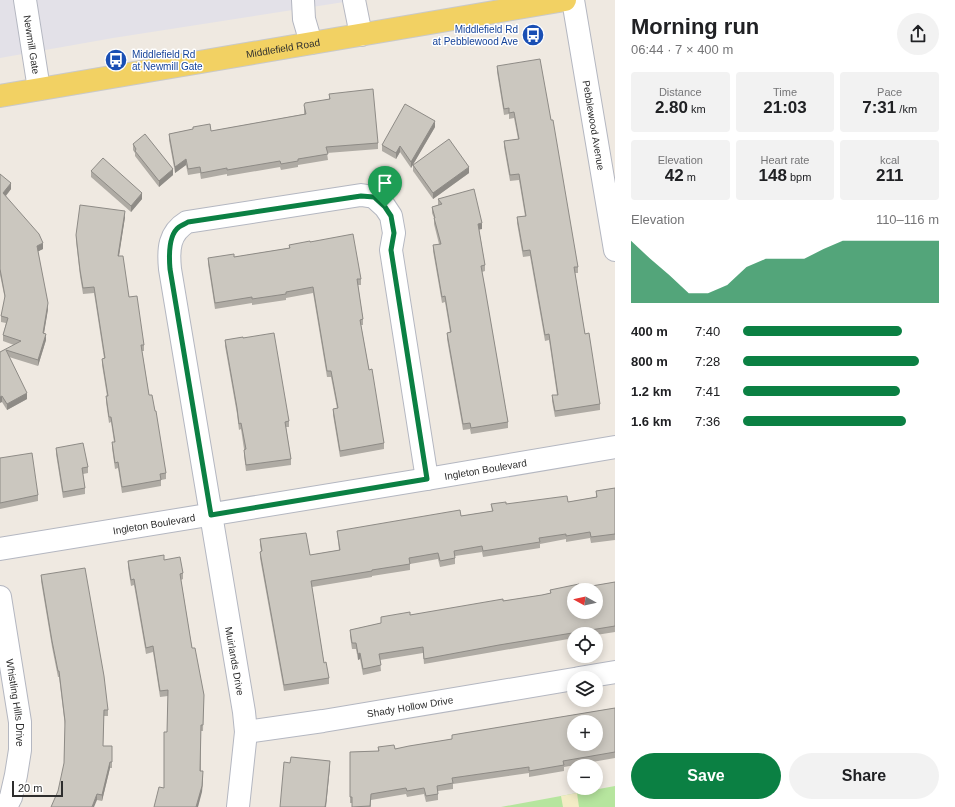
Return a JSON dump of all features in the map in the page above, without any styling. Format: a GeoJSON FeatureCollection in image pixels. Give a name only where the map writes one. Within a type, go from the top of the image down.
{"type":"FeatureCollection","features":[{"type":"Feature","properties":{"kind":"main road","name":"Middlefield Road"},"geometry":{"type":"LineString","coordinates":[[0,96],[565,0]]}},
{"type":"Feature","properties":{"kind":"street","name":"Newmill Gate"},"geometry":{"type":"LineString","coordinates":[[25,0],[39,89]]}},
{"type":"Feature","properties":{"kind":"street"},"geometry":{"type":"LineString","coordinates":[[303,0],[304,19],[311,43]]}},
{"type":"Feature","properties":{"kind":"street"},"geometry":{"type":"LineString","coordinates":[[354,0],[361,35]]}},
{"type":"Feature","properties":{"kind":"street","name":"Pebblewood Avenue"},"geometry":{"type":"LineString","coordinates":[[573,0],[615,250]]}},
{"type":"Feature","properties":{"kind":"street","name":"Muirlands Drive"},"geometry":{"type":"LineString","coordinates":[[238,807],[246,732],[244,712],[168,254],[172,240],[178,228],[188,222],[361,196],[374,197],[385,207],[391,216],[394,233],[391,250],[427,479]]}},
{"type":"Feature","properties":{"kind":"street","name":"Ingleton Boulevard"},"geometry":{"type":"LineString","coordinates":[[0,549],[615,447]]}},
{"type":"Feature","properties":{"kind":"street","name":"Whistling Hills Drive"},"geometry":{"type":"LineString","coordinates":[[0,597],[20,722],[20,750],[16,775],[11,797],[6,807]]}},
{"type":"Feature","properties":{"kind":"street"},"geometry":{"type":"LineString","coordinates":[[603,674],[615,672]]}},
{"type":"Feature","properties":{"kind":"street","name":"Shady Hollow Drive"},"geometry":{"type":"LineString","coordinates":[[246,732],[322,721],[567,680]]}},
{"type":"Feature","properties":{"kind":"shaded area"},"geometry":{"type":"Polygon","coordinates":[[[0,0],[357,0],[113,38],[0,58],[0,0]]]}},
{"type":"Feature","properties":{"kind":"green space"},"geometry":{"type":"Polygon","coordinates":[[[615,786],[615,807],[501,807],[567,795],[603,795],[603,788],[615,786]]]}},
{"type":"Feature","properties":{"kind":"sand"},"geometry":{"type":"Polygon","coordinates":[[[577,795],[579,807],[563,807],[561,796],[577,795]]]}},
{"type":"Feature","properties":{"kind":"building"},"geometry":{"type":"Polygon","coordinates":[[[540,59],[551,120],[553,120],[578,267],[574,267],[585,334],[589,333],[600,404],[555,411],[552,395],[558,395],[549,334],[545,335],[530,250],[523,251],[517,217],[526,216],[519,174],[510,175],[504,141],[519,139],[514,112],[509,113],[509,108],[504,109],[497,66],[540,59]]]}},
{"type":"Feature","properties":{"kind":"building"},"geometry":{"type":"Polygon","coordinates":[[[373,89],[378,143],[326,147],[328,154],[298,159],[298,161],[281,164],[280,161],[201,173],[200,167],[188,169],[186,159],[175,167],[169,134],[210,124],[211,131],[306,114],[305,103],[330,99],[329,94],[373,89]]]}},
{"type":"Feature","properties":{"kind":"building"},"geometry":{"type":"Polygon","coordinates":[[[405,104],[435,121],[411,162],[400,146],[396,153],[382,145],[405,104]]]}},
{"type":"Feature","properties":{"kind":"building"},"geometry":{"type":"Polygon","coordinates":[[[145,134],[173,169],[159,181],[135,151],[136,149],[133,144],[145,134]]]}},
{"type":"Feature","properties":{"kind":"building"},"geometry":{"type":"Polygon","coordinates":[[[449,139],[469,167],[433,193],[413,165],[449,139]]]}},
{"type":"Feature","properties":{"kind":"building"},"geometry":{"type":"Polygon","coordinates":[[[103,158],[142,193],[131,206],[91,171],[103,158]]]}},
{"type":"Feature","properties":{"kind":"building"},"geometry":{"type":"Polygon","coordinates":[[[0,174],[11,183],[3,193],[39,234],[43,243],[37,246],[48,303],[43,333],[46,334],[38,360],[6,350],[27,393],[7,404],[2,396],[0,397],[0,352],[21,341],[3,335],[8,318],[1,316],[5,296],[0,269],[0,174]]]}},
{"type":"Feature","properties":{"kind":"building"},"geometry":{"type":"Polygon","coordinates":[[[474,189],[482,223],[478,224],[485,265],[481,266],[508,422],[471,428],[470,423],[463,424],[447,333],[451,332],[445,296],[442,297],[433,245],[441,244],[432,207],[442,204],[438,199],[474,189]]]}},
{"type":"Feature","properties":{"kind":"building"},"geometry":{"type":"Polygon","coordinates":[[[80,205],[125,211],[118,256],[123,256],[129,297],[137,296],[144,345],[141,345],[149,395],[152,395],[156,411],[166,473],[160,474],[161,480],[122,487],[118,462],[115,463],[112,442],[115,442],[106,396],[108,396],[102,359],[105,358],[94,287],[83,288],[80,270],[76,235],[80,205]]]}},
{"type":"Feature","properties":{"kind":"building"},"geometry":{"type":"Polygon","coordinates":[[[353,234],[361,279],[357,279],[363,319],[360,320],[369,370],[372,369],[384,443],[340,451],[333,409],[338,408],[331,371],[327,371],[313,287],[286,292],[286,294],[252,299],[252,297],[215,303],[208,258],[234,254],[234,257],[290,248],[289,245],[353,234]]]}},
{"type":"Feature","properties":{"kind":"building"},"geometry":{"type":"Polygon","coordinates":[[[274,333],[289,421],[285,422],[291,459],[246,465],[244,450],[246,449],[241,423],[239,424],[225,340],[274,333]]]}},
{"type":"Feature","properties":{"kind":"building"},"geometry":{"type":"Polygon","coordinates":[[[83,443],[88,467],[82,468],[85,488],[63,492],[56,448],[83,443]]]}},
{"type":"Feature","properties":{"kind":"building"},"geometry":{"type":"Polygon","coordinates":[[[32,453],[38,495],[0,503],[0,458],[32,453]]]}},
{"type":"Feature","properties":{"kind":"building"},"geometry":{"type":"Polygon","coordinates":[[[615,488],[615,534],[591,537],[590,532],[566,536],[566,534],[539,538],[540,542],[483,551],[482,546],[454,551],[455,558],[440,561],[438,553],[409,558],[410,564],[311,581],[324,663],[326,662],[329,678],[284,685],[260,552],[262,551],[260,539],[306,533],[310,555],[340,550],[337,531],[460,510],[461,516],[493,511],[491,504],[506,502],[506,504],[567,496],[568,502],[597,497],[596,491],[615,488]]]}},
{"type":"Feature","properties":{"kind":"building"},"geometry":{"type":"Polygon","coordinates":[[[164,555],[164,560],[180,557],[183,573],[180,574],[192,648],[195,648],[204,695],[203,725],[201,725],[200,771],[203,771],[202,786],[196,807],[154,807],[159,787],[164,788],[164,732],[167,732],[168,690],[160,691],[153,646],[146,648],[134,579],[131,580],[128,561],[164,555]]]}},
{"type":"Feature","properties":{"kind":"building"},"geometry":{"type":"Polygon","coordinates":[[[85,568],[104,676],[108,710],[104,710],[103,746],[112,746],[112,762],[110,762],[102,795],[97,794],[92,807],[51,807],[58,791],[64,763],[65,721],[59,671],[52,641],[41,575],[85,568]]]}},
{"type":"Feature","properties":{"kind":"building"},"geometry":{"type":"Polygon","coordinates":[[[615,582],[615,626],[603,628],[567,627],[567,634],[424,659],[423,647],[379,654],[381,665],[363,669],[360,653],[358,654],[356,643],[352,643],[350,630],[381,623],[381,617],[410,612],[410,615],[503,599],[503,601],[542,595],[551,593],[550,590],[567,586],[567,619],[603,619],[603,584],[615,582]]]}},
{"type":"Feature","properties":{"kind":"building"},"geometry":{"type":"Polygon","coordinates":[[[615,708],[615,752],[567,759],[563,761],[564,765],[529,771],[529,767],[452,778],[453,783],[437,786],[438,794],[426,796],[424,788],[407,791],[406,788],[371,794],[370,806],[352,807],[352,797],[350,797],[350,752],[379,751],[378,747],[394,745],[395,749],[452,739],[452,735],[567,716],[567,751],[603,751],[603,715],[573,715],[615,708]]]}},
{"type":"Feature","properties":{"kind":"building"},"geometry":{"type":"Polygon","coordinates":[[[291,757],[330,761],[325,807],[280,807],[284,762],[290,763],[291,757]]]}},
{"type":"Feature","properties":{"kind":"place","name":"Middlefield Rd at Pebblewood Ave"},"geometry":{"type":"Point","coordinates":[533,35]}},
{"type":"Feature","properties":{"kind":"place","name":"Middlefield Rd at Newmill Gate"},"geometry":{"type":"Point","coordinates":[116,60]}},
{"type":"Feature","properties":{"kind":"route"},"geometry":{"type":"LineString","coordinates":[[361,196],[374,197],[385,207],[391,216],[394,233],[391,250],[427,479],[211,515],[168,254],[172,240],[178,228],[188,222],[361,196]]}}]}
